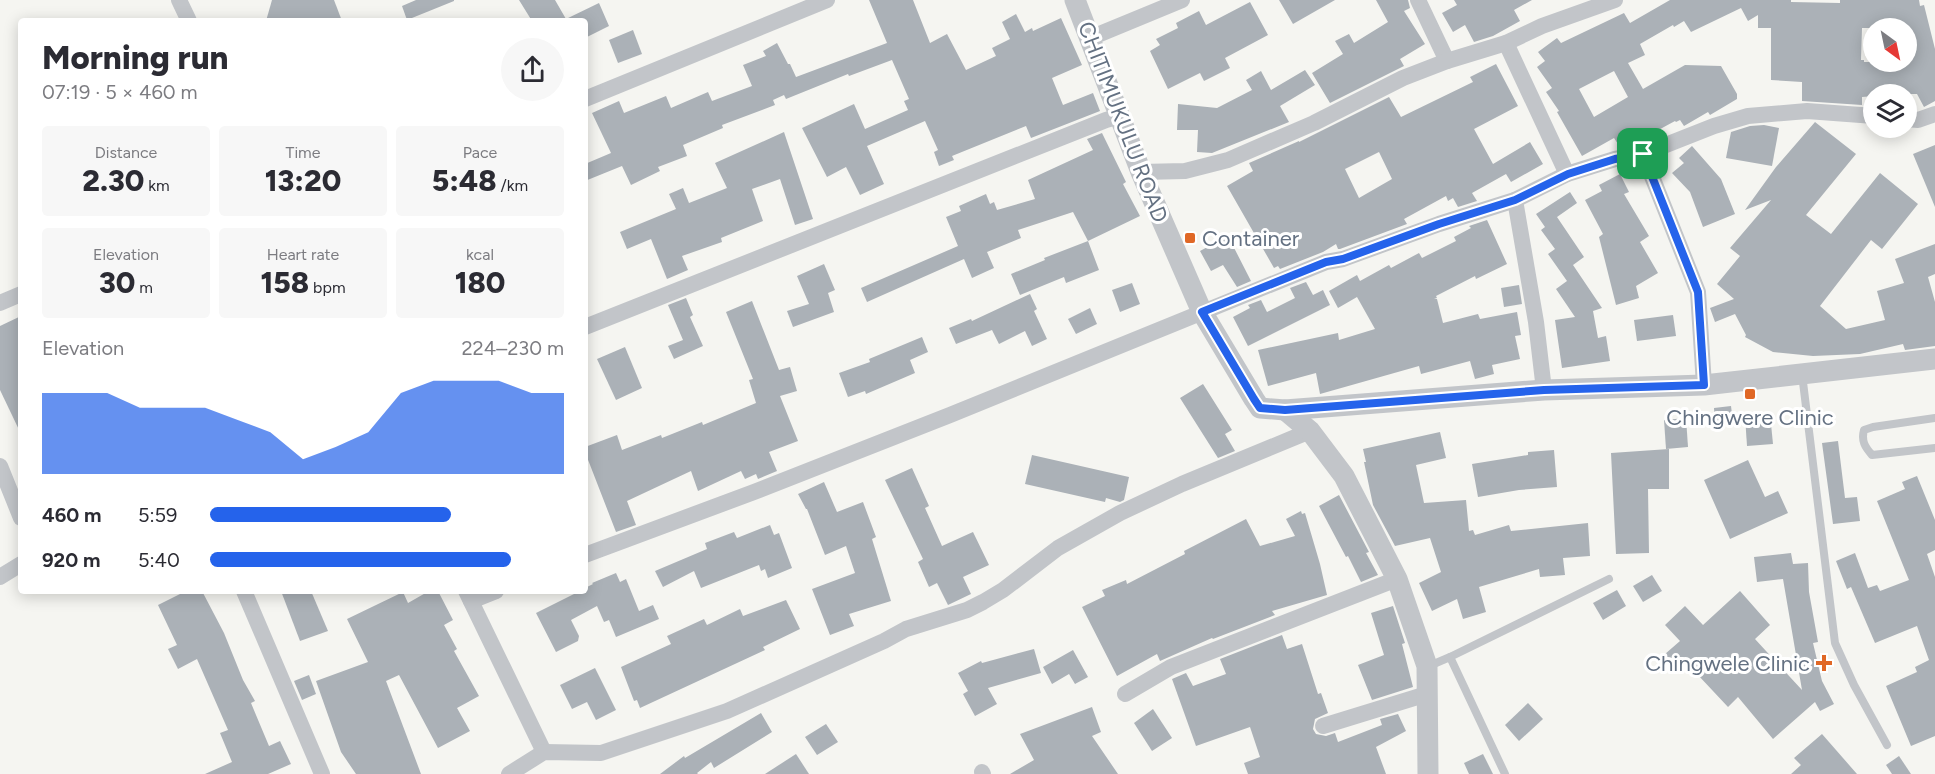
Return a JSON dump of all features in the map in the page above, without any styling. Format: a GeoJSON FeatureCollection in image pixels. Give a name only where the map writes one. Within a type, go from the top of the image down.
{"type":"FeatureCollection","features":[{"type":"Feature","properties":{"kind":"street"},"geometry":{"type":"LineString","coordinates":[[588,98],[827,0]]}},
{"type":"Feature","properties":{"kind":"street","name":"CHITIMUKULU ROAD"},"geometry":{"type":"LineString","coordinates":[[1075,0],[1140,172],[1202,312],[1260,408],[1285,410],[1544,390],[1704,385],[1935,359]]}},
{"type":"Feature","properties":{"kind":"street"},"geometry":{"type":"LineString","coordinates":[[1090,38],[1182,0]]}},
{"type":"Feature","properties":{"kind":"street"},"geometry":{"type":"LineString","coordinates":[[1418,0],[1446,61]]}},
{"type":"Feature","properties":{"kind":"street"},"geometry":{"type":"LineString","coordinates":[[1140,172],[1185,171],[1228,160],[1314,123],[1403,78],[1446,61],[1506,43],[1561,19],[1615,0]]}},
{"type":"Feature","properties":{"kind":"street"},"geometry":{"type":"LineString","coordinates":[[185,2],[188,18]]}},
{"type":"Feature","properties":{"kind":"street"},"geometry":{"type":"LineString","coordinates":[[1506,43],[1568,174]]}},
{"type":"Feature","properties":{"kind":"street"},"geometry":{"type":"LineString","coordinates":[[588,554],[907,432],[1326,262],[1343,259],[1439,224],[1515,200],[1568,174],[1615,159],[1643,154],[1714,126],[1748,116],[1807,111],[1863,115]]}},
{"type":"Feature","properties":{"kind":"street"},"geometry":{"type":"LineString","coordinates":[[1917,120],[1935,114]]}},
{"type":"Feature","properties":{"kind":"street"},"geometry":{"type":"LineString","coordinates":[[588,326],[1120,116]]}},
{"type":"Feature","properties":{"kind":"street"},"geometry":{"type":"LineString","coordinates":[[1643,154],[1698,292],[1704,385]]}},
{"type":"Feature","properties":{"kind":"street"},"geometry":{"type":"LineString","coordinates":[[1515,200],[1536,322],[1544,390]]}},
{"type":"Feature","properties":{"kind":"street"},"geometry":{"type":"LineString","coordinates":[[0,303],[18,295]]}},
{"type":"Feature","properties":{"kind":"street"},"geometry":{"type":"LineString","coordinates":[[1285,410],[1310,430],[1344,476],[1396,579],[1427,666],[1428,774]]}},
{"type":"Feature","properties":{"kind":"street"},"geometry":{"type":"LineString","coordinates":[[509,774],[544,752],[601,753],[728,711],[906,629],[967,610],[1003,590],[1058,548],[1120,513],[1310,430]]}},
{"type":"Feature","properties":{"kind":"street"},"geometry":{"type":"LineString","coordinates":[[0,466],[18,511]]}},
{"type":"Feature","properties":{"kind":"street"},"geometry":{"type":"LineString","coordinates":[[0,577],[18,566]]}},
{"type":"Feature","properties":{"kind":"street"},"geometry":{"type":"LineString","coordinates":[[1125,694],[1171,667],[1396,579]]}},
{"type":"Feature","properties":{"kind":"street"},"geometry":{"type":"LineString","coordinates":[[245,594],[322,774]]}},
{"type":"Feature","properties":{"kind":"street"},"geometry":{"type":"LineString","coordinates":[[469,596],[544,752]]}},
{"type":"Feature","properties":{"kind":"street"},"geometry":{"type":"LineString","coordinates":[[1323,726],[1427,694]]}},
{"type":"Feature","properties":{"kind":"lane"},"geometry":{"type":"LineString","coordinates":[[1802,374],[1835,643],[1854,686],[1887,745]]}},
{"type":"Feature","properties":{"kind":"lane"},"geometry":{"type":"LineString","coordinates":[[1935,418],[1873,427],[1864,430],[1862,437],[1864,446],[1872,455],[1935,448]]}},
{"type":"Feature","properties":{"kind":"lane"},"geometry":{"type":"LineString","coordinates":[[1427,666],[1610,579]]}},
{"type":"Feature","properties":{"kind":"lane"},"geometry":{"type":"LineString","coordinates":[[1450,657],[1505,774]]}},
{"type":"Feature","properties":{"kind":"building"},"geometry":{"type":"Polygon","coordinates":[[[272,0],[334,0],[341,18],[267,18],[272,0]]]}},
{"type":"Feature","properties":{"kind":"building"},"geometry":{"type":"Polygon","coordinates":[[[416,0],[454,0],[412,18],[406,18],[402,6],[416,0]]]}},
{"type":"Feature","properties":{"kind":"building"},"geometry":{"type":"Polygon","coordinates":[[[519,0],[555,0],[565,18],[530,18],[519,0]]]}},
{"type":"Feature","properties":{"kind":"building"},"geometry":{"type":"Polygon","coordinates":[[[869,0],[913,0],[930,43],[947,34],[966,70],[996,56],[992,48],[1010,39],[1002,22],[1016,14],[1025,32],[1032,28],[1033,31],[1061,18],[1082,65],[1052,78],[1063,105],[1093,93],[1100,111],[1031,138],[1026,126],[952,156],[954,160],[939,166],[934,152],[938,150],[925,121],[867,146],[884,184],[860,195],[846,167],[827,177],[802,128],[854,104],[865,129],[908,110],[904,101],[909,99],[892,60],[849,76],[848,74],[786,99],[784,95],[773,100],[775,105],[722,125],[723,128],[683,145],[687,156],[658,167],[660,171],[631,185],[622,166],[588,180],[588,163],[611,153],[592,113],[619,101],[624,113],[666,96],[671,108],[708,92],[712,101],[752,86],[743,65],[766,56],[763,51],[777,43],[796,77],[887,43],[869,0]]]}},
{"type":"Feature","properties":{"kind":"building"},"geometry":{"type":"Polygon","coordinates":[[[1279,0],[1335,0],[1293,24],[1279,0]]]}},
{"type":"Feature","properties":{"kind":"building"},"geometry":{"type":"Polygon","coordinates":[[[1376,0],[1408,0],[1410,8],[1404,11],[1425,44],[1400,59],[1404,66],[1330,103],[1312,73],[1343,54],[1335,41],[1349,34],[1354,43],[1388,22],[1376,0]]]}},
{"type":"Feature","properties":{"kind":"building"},"geometry":{"type":"Polygon","coordinates":[[[1454,0],[1532,0],[1514,10],[1520,21],[1493,36],[1474,42],[1465,25],[1453,32],[1442,13],[1457,5],[1454,0]]]}},
{"type":"Feature","properties":{"kind":"building"},"geometry":{"type":"Polygon","coordinates":[[[1670,0],[1791,0],[1791,2],[1840,3],[1840,0],[1919,0],[1920,6],[1924,5],[1935,49],[1935,101],[1924,107],[1917,94],[1917,84],[1863,84],[1862,105],[1802,101],[1802,82],[1771,80],[1771,28],[1758,28],[1758,15],[1748,21],[1741,8],[1691,32],[1684,21],[1674,27],[1673,25],[1640,44],[1645,55],[1628,63],[1643,89],[1685,65],[1721,66],[1737,94],[1737,99],[1710,115],[1708,112],[1684,126],[1680,120],[1675,121],[1651,134],[1649,131],[1620,147],[1614,138],[1582,156],[1557,112],[1559,111],[1546,92],[1552,88],[1537,67],[1545,61],[1538,52],[1557,38],[1561,43],[1624,13],[1630,23],[1670,0]],[[1614,71],[1579,89],[1594,117],[1628,97],[1614,71]]]}},
{"type":"Feature","properties":{"kind":"building"},"geometry":{"type":"Polygon","coordinates":[[[1250,2],[1268,35],[1225,58],[1230,68],[1204,81],[1200,73],[1168,89],[1150,51],[1160,45],[1156,39],[1178,28],[1176,23],[1199,11],[1206,25],[1250,2]]]}},
{"type":"Feature","properties":{"kind":"building"},"geometry":{"type":"Polygon","coordinates":[[[599,3],[609,26],[588,36],[588,18],[568,18],[599,3]]]}},
{"type":"Feature","properties":{"kind":"building"},"geometry":{"type":"Polygon","coordinates":[[[633,30],[642,54],[618,63],[609,40],[633,30]]]}},
{"type":"Feature","properties":{"kind":"building"},"geometry":{"type":"Polygon","coordinates":[[[1496,64],[1518,106],[1474,129],[1493,164],[1530,142],[1543,164],[1511,182],[1506,174],[1472,193],[1477,201],[1458,207],[1453,198],[1448,201],[1446,196],[1404,219],[1407,224],[1340,249],[1336,244],[1323,252],[1280,269],[1278,266],[1274,268],[1227,186],[1253,171],[1249,163],[1299,142],[1389,97],[1401,117],[1473,82],[1470,77],[1496,64]],[[1379,152],[1345,169],[1359,198],[1392,179],[1379,152]]]}},
{"type":"Feature","properties":{"kind":"building"},"geometry":{"type":"Polygon","coordinates":[[[1305,70],[1315,85],[1280,106],[1289,122],[1212,153],[1197,152],[1198,130],[1177,130],[1178,104],[1217,108],[1252,90],[1246,80],[1261,71],[1271,90],[1305,70]]]}},
{"type":"Feature","properties":{"kind":"building"},"geometry":{"type":"Polygon","coordinates":[[[1815,122],[1856,154],[1806,215],[1831,234],[1880,173],[1918,204],[1882,249],[1871,240],[1820,306],[1846,329],[1885,320],[1877,291],[1904,283],[1895,259],[1935,244],[1935,274],[1928,277],[1935,302],[1935,346],[1905,350],[1903,344],[1860,354],[1813,356],[1773,352],[1745,337],[1735,314],[1715,322],[1710,308],[1734,299],[1717,284],[1740,256],[1730,248],[1771,200],[1745,210],[1776,167],[1815,122]]]}},
{"type":"Feature","properties":{"kind":"building"},"geometry":{"type":"Polygon","coordinates":[[[1764,125],[1779,128],[1772,166],[1726,158],[1731,132],[1750,126],[1764,125]]]}},
{"type":"Feature","properties":{"kind":"building"},"geometry":{"type":"Polygon","coordinates":[[[784,132],[813,219],[795,225],[780,179],[752,189],[763,221],[721,238],[722,242],[682,256],[688,270],[667,279],[651,239],[627,249],[620,232],[676,209],[669,194],[683,188],[689,203],[727,188],[715,163],[784,132]]]}},
{"type":"Feature","properties":{"kind":"building"},"geometry":{"type":"Polygon","coordinates":[[[1102,133],[1126,182],[1123,184],[1140,216],[1088,241],[1073,212],[1018,230],[1021,238],[987,252],[994,268],[972,278],[964,259],[867,302],[861,288],[958,246],[946,217],[961,211],[959,206],[986,194],[990,204],[994,202],[997,210],[1035,199],[1028,180],[1093,150],[1087,139],[1102,133]]]}},
{"type":"Feature","properties":{"kind":"building"},"geometry":{"type":"Polygon","coordinates":[[[1935,145],[1935,207],[1913,154],[1935,145]]]}},
{"type":"Feature","properties":{"kind":"building"},"geometry":{"type":"Polygon","coordinates":[[[1692,146],[1721,179],[1735,214],[1703,227],[1690,192],[1672,173],[1684,163],[1679,158],[1692,146]]]}},
{"type":"Feature","properties":{"kind":"building"},"geometry":{"type":"Polygon","coordinates":[[[1620,174],[1629,192],[1624,194],[1649,236],[1640,242],[1658,273],[1636,286],[1639,298],[1616,305],[1599,237],[1603,234],[1585,200],[1602,191],[1599,185],[1620,174]]]}},
{"type":"Feature","properties":{"kind":"building"},"geometry":{"type":"Polygon","coordinates":[[[1570,192],[1577,203],[1557,217],[1584,257],[1573,265],[1602,308],[1593,311],[1598,338],[1606,336],[1610,361],[1562,368],[1555,320],[1575,317],[1556,289],[1567,281],[1548,254],[1555,249],[1541,230],[1545,227],[1536,214],[1570,192]]]}},
{"type":"Feature","properties":{"kind":"building"},"geometry":{"type":"Polygon","coordinates":[[[1487,220],[1507,264],[1476,279],[1475,276],[1434,299],[1437,299],[1443,323],[1478,314],[1480,319],[1517,312],[1521,335],[1515,336],[1520,359],[1492,365],[1494,374],[1475,379],[1470,361],[1421,374],[1419,366],[1320,394],[1316,373],[1268,386],[1258,350],[1338,333],[1339,340],[1375,329],[1357,297],[1338,308],[1329,291],[1357,275],[1360,281],[1389,265],[1391,268],[1419,253],[1422,258],[1456,241],[1454,237],[1471,228],[1469,226],[1487,220]]]}},
{"type":"Feature","properties":{"kind":"building"},"geometry":{"type":"Polygon","coordinates":[[[1228,236],[1251,281],[1237,287],[1223,265],[1211,271],[1200,251],[1228,236]]]}},
{"type":"Feature","properties":{"kind":"building"},"geometry":{"type":"Polygon","coordinates":[[[1088,241],[1099,270],[1066,283],[1064,277],[1020,295],[1011,274],[1088,241]]]}},
{"type":"Feature","properties":{"kind":"building"},"geometry":{"type":"Polygon","coordinates":[[[824,264],[835,290],[828,293],[834,312],[793,327],[787,311],[809,304],[797,276],[824,264]]]}},
{"type":"Feature","properties":{"kind":"building"},"geometry":{"type":"Polygon","coordinates":[[[1306,282],[1313,295],[1323,290],[1330,305],[1248,346],[1233,317],[1250,308],[1248,305],[1261,300],[1267,312],[1295,298],[1290,288],[1306,282]]]}},
{"type":"Feature","properties":{"kind":"building"},"geometry":{"type":"Polygon","coordinates":[[[1132,283],[1140,304],[1120,312],[1112,290],[1132,283]]]}},
{"type":"Feature","properties":{"kind":"building"},"geometry":{"type":"Polygon","coordinates":[[[1519,285],[1522,304],[1504,307],[1501,288],[1519,285]]]}},
{"type":"Feature","properties":{"kind":"building"},"geometry":{"type":"Polygon","coordinates":[[[1030,294],[1037,309],[1034,311],[1047,339],[1032,346],[1025,331],[999,344],[992,330],[956,344],[949,328],[971,319],[972,321],[1030,294]]]}},
{"type":"Feature","properties":{"kind":"building"},"geometry":{"type":"Polygon","coordinates":[[[686,298],[693,315],[690,317],[703,346],[674,359],[668,346],[683,340],[668,305],[686,298]]]}},
{"type":"Feature","properties":{"kind":"building"},"geometry":{"type":"Polygon","coordinates":[[[752,301],[779,370],[790,367],[797,391],[780,396],[798,441],[769,452],[777,471],[758,479],[756,474],[745,479],[741,471],[698,491],[691,471],[627,501],[636,525],[616,532],[588,460],[588,446],[617,435],[622,450],[661,435],[662,438],[702,422],[703,425],[756,403],[749,380],[753,379],[726,312],[752,301]]]}},
{"type":"Feature","properties":{"kind":"building"},"geometry":{"type":"Polygon","coordinates":[[[1090,308],[1097,324],[1076,334],[1068,319],[1090,308]]]}},
{"type":"Feature","properties":{"kind":"building"},"geometry":{"type":"Polygon","coordinates":[[[1673,315],[1676,336],[1637,341],[1634,320],[1673,315]]]}},
{"type":"Feature","properties":{"kind":"building"},"geometry":{"type":"Polygon","coordinates":[[[18,317],[18,428],[0,390],[0,326],[18,317]]]}},
{"type":"Feature","properties":{"kind":"building"},"geometry":{"type":"Polygon","coordinates":[[[922,337],[928,352],[910,360],[915,373],[866,394],[865,391],[848,397],[839,373],[870,362],[869,359],[922,337]]]}},
{"type":"Feature","properties":{"kind":"building"},"geometry":{"type":"Polygon","coordinates":[[[625,347],[642,388],[616,400],[597,359],[625,347]]]}},
{"type":"Feature","properties":{"kind":"building"},"geometry":{"type":"Polygon","coordinates":[[[1203,384],[1232,430],[1225,434],[1235,451],[1218,458],[1180,398],[1203,384]]]}},
{"type":"Feature","properties":{"kind":"building"},"geometry":{"type":"Polygon","coordinates":[[[1731,406],[1733,423],[1715,425],[1714,408],[1731,406]]]}},
{"type":"Feature","properties":{"kind":"building"},"geometry":{"type":"Polygon","coordinates":[[[1770,414],[1773,444],[1747,446],[1745,416],[1770,414]]]}},
{"type":"Feature","properties":{"kind":"building"},"geometry":{"type":"Polygon","coordinates":[[[1686,418],[1688,447],[1666,449],[1664,420],[1686,418]]]}},
{"type":"Feature","properties":{"kind":"building"},"geometry":{"type":"Polygon","coordinates":[[[1440,432],[1446,458],[1416,465],[1424,503],[1466,500],[1469,531],[1473,530],[1475,535],[1509,525],[1511,531],[1588,523],[1590,556],[1563,558],[1565,575],[1540,577],[1539,569],[1479,587],[1486,612],[1463,619],[1457,599],[1432,611],[1419,583],[1441,572],[1430,538],[1395,546],[1373,505],[1363,449],[1440,432]]]}},
{"type":"Feature","properties":{"kind":"building"},"geometry":{"type":"Polygon","coordinates":[[[1838,441],[1845,498],[1857,497],[1860,521],[1833,524],[1822,443],[1838,441]]]}},
{"type":"Feature","properties":{"kind":"building"},"geometry":{"type":"Polygon","coordinates":[[[1669,449],[1669,489],[1648,489],[1649,553],[1616,554],[1611,453],[1669,449]]]}},
{"type":"Feature","properties":{"kind":"building"},"geometry":{"type":"Polygon","coordinates":[[[1554,450],[1557,487],[1478,497],[1472,464],[1528,455],[1528,452],[1554,450]]]}},
{"type":"Feature","properties":{"kind":"building"},"geometry":{"type":"Polygon","coordinates":[[[1032,455],[1129,477],[1124,500],[1120,502],[1106,498],[1105,502],[1025,484],[1032,455]]]}},
{"type":"Feature","properties":{"kind":"building"},"geometry":{"type":"Polygon","coordinates":[[[1748,460],[1765,497],[1778,491],[1788,513],[1730,539],[1704,480],[1748,460]]]}},
{"type":"Feature","properties":{"kind":"building"},"geometry":{"type":"Polygon","coordinates":[[[912,468],[929,506],[925,508],[942,546],[973,532],[989,565],[963,577],[971,594],[948,605],[937,583],[929,587],[918,562],[923,559],[885,480],[912,468]]]}},
{"type":"Feature","properties":{"kind":"building"},"geometry":{"type":"Polygon","coordinates":[[[1917,476],[1935,520],[1935,550],[1927,554],[1935,577],[1935,736],[1911,746],[1886,686],[1917,672],[1915,667],[1929,660],[1917,626],[1875,643],[1851,587],[1847,589],[1836,561],[1855,553],[1868,588],[1877,585],[1880,591],[1909,580],[1877,501],[1905,489],[1902,482],[1917,476]]]}},
{"type":"Feature","properties":{"kind":"building"},"geometry":{"type":"Polygon","coordinates":[[[824,482],[837,512],[863,502],[876,537],[872,539],[891,601],[849,614],[854,626],[830,635],[812,589],[855,573],[846,546],[825,555],[807,509],[798,494],[824,482]]]}},
{"type":"Feature","properties":{"kind":"building"},"geometry":{"type":"Polygon","coordinates":[[[1339,495],[1369,552],[1366,553],[1378,575],[1361,582],[1319,506],[1339,495]]]}},
{"type":"Feature","properties":{"kind":"building"},"geometry":{"type":"Polygon","coordinates":[[[1301,511],[1302,514],[1305,513],[1327,595],[1272,611],[1275,615],[1212,638],[1160,661],[1157,654],[1117,676],[1082,607],[1105,596],[1102,590],[1126,580],[1127,584],[1246,519],[1260,546],[1295,536],[1286,519],[1301,511]]]}},
{"type":"Feature","properties":{"kind":"building"},"geometry":{"type":"Polygon","coordinates":[[[770,525],[774,535],[779,533],[792,568],[768,578],[765,569],[761,571],[759,565],[701,588],[694,571],[663,587],[655,571],[707,549],[705,543],[734,532],[737,538],[770,525]]]}},
{"type":"Feature","properties":{"kind":"building"},"geometry":{"type":"Polygon","coordinates":[[[1791,553],[1793,564],[1808,563],[1809,592],[1818,642],[1813,643],[1822,681],[1834,704],[1820,711],[1815,702],[1773,739],[1738,697],[1728,707],[1682,658],[1666,672],[1657,661],[1680,641],[1665,625],[1685,606],[1703,625],[1740,591],[1770,625],[1755,639],[1802,690],[1783,579],[1757,582],[1754,557],[1791,553]]]}},
{"type":"Feature","properties":{"kind":"building"},"geometry":{"type":"Polygon","coordinates":[[[616,573],[620,582],[626,579],[639,611],[653,605],[659,619],[616,637],[609,620],[604,622],[597,606],[571,620],[579,636],[578,641],[556,652],[536,613],[574,594],[588,594],[588,586],[616,573]]]}},
{"type":"Feature","properties":{"kind":"building"},"geometry":{"type":"Polygon","coordinates":[[[1652,575],[1662,591],[1643,602],[1633,586],[1652,575]]]}},
{"type":"Feature","properties":{"kind":"building"},"geometry":{"type":"Polygon","coordinates":[[[1617,590],[1626,606],[1603,620],[1593,603],[1617,590]]]}},
{"type":"Feature","properties":{"kind":"building"},"geometry":{"type":"Polygon","coordinates":[[[180,594],[204,594],[255,701],[251,703],[269,746],[280,741],[291,764],[268,774],[205,774],[232,762],[220,733],[228,730],[197,659],[178,669],[168,649],[177,645],[158,605],[180,594]]]}},
{"type":"Feature","properties":{"kind":"building"},"geometry":{"type":"Polygon","coordinates":[[[282,594],[312,594],[328,631],[300,641],[282,594]]]}},
{"type":"Feature","properties":{"kind":"building"},"geometry":{"type":"Polygon","coordinates":[[[399,594],[404,594],[408,603],[424,594],[440,594],[453,620],[444,625],[457,649],[454,651],[479,696],[457,708],[470,731],[438,748],[399,675],[386,681],[421,774],[356,774],[341,752],[316,681],[368,662],[347,619],[399,594]]]}},
{"type":"Feature","properties":{"kind":"building"},"geometry":{"type":"Polygon","coordinates":[[[786,600],[800,629],[763,647],[765,650],[640,708],[637,700],[634,701],[621,667],[671,644],[667,636],[704,619],[707,625],[740,609],[743,616],[786,600]]]}},
{"type":"Feature","properties":{"kind":"building"},"geometry":{"type":"Polygon","coordinates":[[[1393,606],[1405,643],[1402,644],[1413,687],[1372,700],[1358,665],[1384,655],[1371,613],[1393,606]]]}},
{"type":"Feature","properties":{"kind":"building"},"geometry":{"type":"Polygon","coordinates":[[[1282,635],[1287,649],[1302,644],[1318,694],[1321,693],[1328,713],[1315,719],[1313,729],[1316,734],[1326,736],[1335,733],[1338,742],[1382,725],[1380,719],[1398,714],[1406,731],[1376,747],[1386,774],[1248,774],[1244,763],[1260,757],[1250,727],[1196,746],[1172,679],[1186,673],[1193,686],[1226,674],[1220,659],[1282,635]]]}},
{"type":"Feature","properties":{"kind":"building"},"geometry":{"type":"Polygon","coordinates":[[[1034,649],[1041,673],[988,688],[997,704],[975,716],[963,694],[968,691],[958,673],[981,661],[982,663],[1034,649]]]}},
{"type":"Feature","properties":{"kind":"building"},"geometry":{"type":"Polygon","coordinates":[[[1073,650],[1088,677],[1075,684],[1069,674],[1052,684],[1043,667],[1073,650]]]}},
{"type":"Feature","properties":{"kind":"building"},"geometry":{"type":"Polygon","coordinates":[[[595,668],[616,710],[596,720],[587,702],[572,709],[560,685],[595,668]]]}},
{"type":"Feature","properties":{"kind":"building"},"geometry":{"type":"Polygon","coordinates":[[[309,675],[316,694],[302,700],[294,681],[309,675]]]}},
{"type":"Feature","properties":{"kind":"building"},"geometry":{"type":"Polygon","coordinates":[[[1528,703],[1543,719],[1519,741],[1505,725],[1528,703]]]}},
{"type":"Feature","properties":{"kind":"building"},"geometry":{"type":"Polygon","coordinates":[[[1092,707],[1101,732],[1092,736],[1118,774],[1010,774],[1034,760],[1020,734],[1092,707]]]}},
{"type":"Feature","properties":{"kind":"building"},"geometry":{"type":"Polygon","coordinates":[[[1153,709],[1172,738],[1152,751],[1134,723],[1153,709]]]}},
{"type":"Feature","properties":{"kind":"building"},"geometry":{"type":"Polygon","coordinates":[[[761,713],[772,732],[714,768],[711,762],[698,774],[660,774],[684,756],[685,758],[761,713]]]}},
{"type":"Feature","properties":{"kind":"building"},"geometry":{"type":"Polygon","coordinates":[[[826,724],[838,742],[817,755],[805,737],[826,724]]]}},
{"type":"Feature","properties":{"kind":"building"},"geometry":{"type":"Polygon","coordinates":[[[1822,734],[1857,774],[1791,774],[1801,765],[1794,758],[1822,734]]]}},
{"type":"Feature","properties":{"kind":"building"},"geometry":{"type":"Polygon","coordinates":[[[796,754],[809,774],[765,774],[796,754]]]}},
{"type":"Feature","properties":{"kind":"building"},"geometry":{"type":"Polygon","coordinates":[[[1483,754],[1493,774],[1469,774],[1464,763],[1483,754]]]}},
{"type":"Feature","properties":{"kind":"building"},"geometry":{"type":"Polygon","coordinates":[[[1899,756],[1911,774],[1892,774],[1886,765],[1899,756]]]}},
{"type":"Feature","properties":{"kind":"place","name":"Container"},"geometry":{"type":"Point","coordinates":[1190,238]}},
{"type":"Feature","properties":{"kind":"place","name":"Chingwere Clinic"},"geometry":{"type":"Point","coordinates":[1750,394]}},
{"type":"Feature","properties":{"kind":"place","name":"Chingwele Clinic"},"geometry":{"type":"Point","coordinates":[1824,663]}},
{"type":"Feature","properties":{"kind":"route"},"geometry":{"type":"LineString","coordinates":[[1643,154],[1698,292],[1704,385],[1544,390],[1285,410],[1260,408],[1202,312],[1326,262],[1343,259],[1439,224],[1515,200],[1568,174],[1615,159],[1643,154]]}}]}
